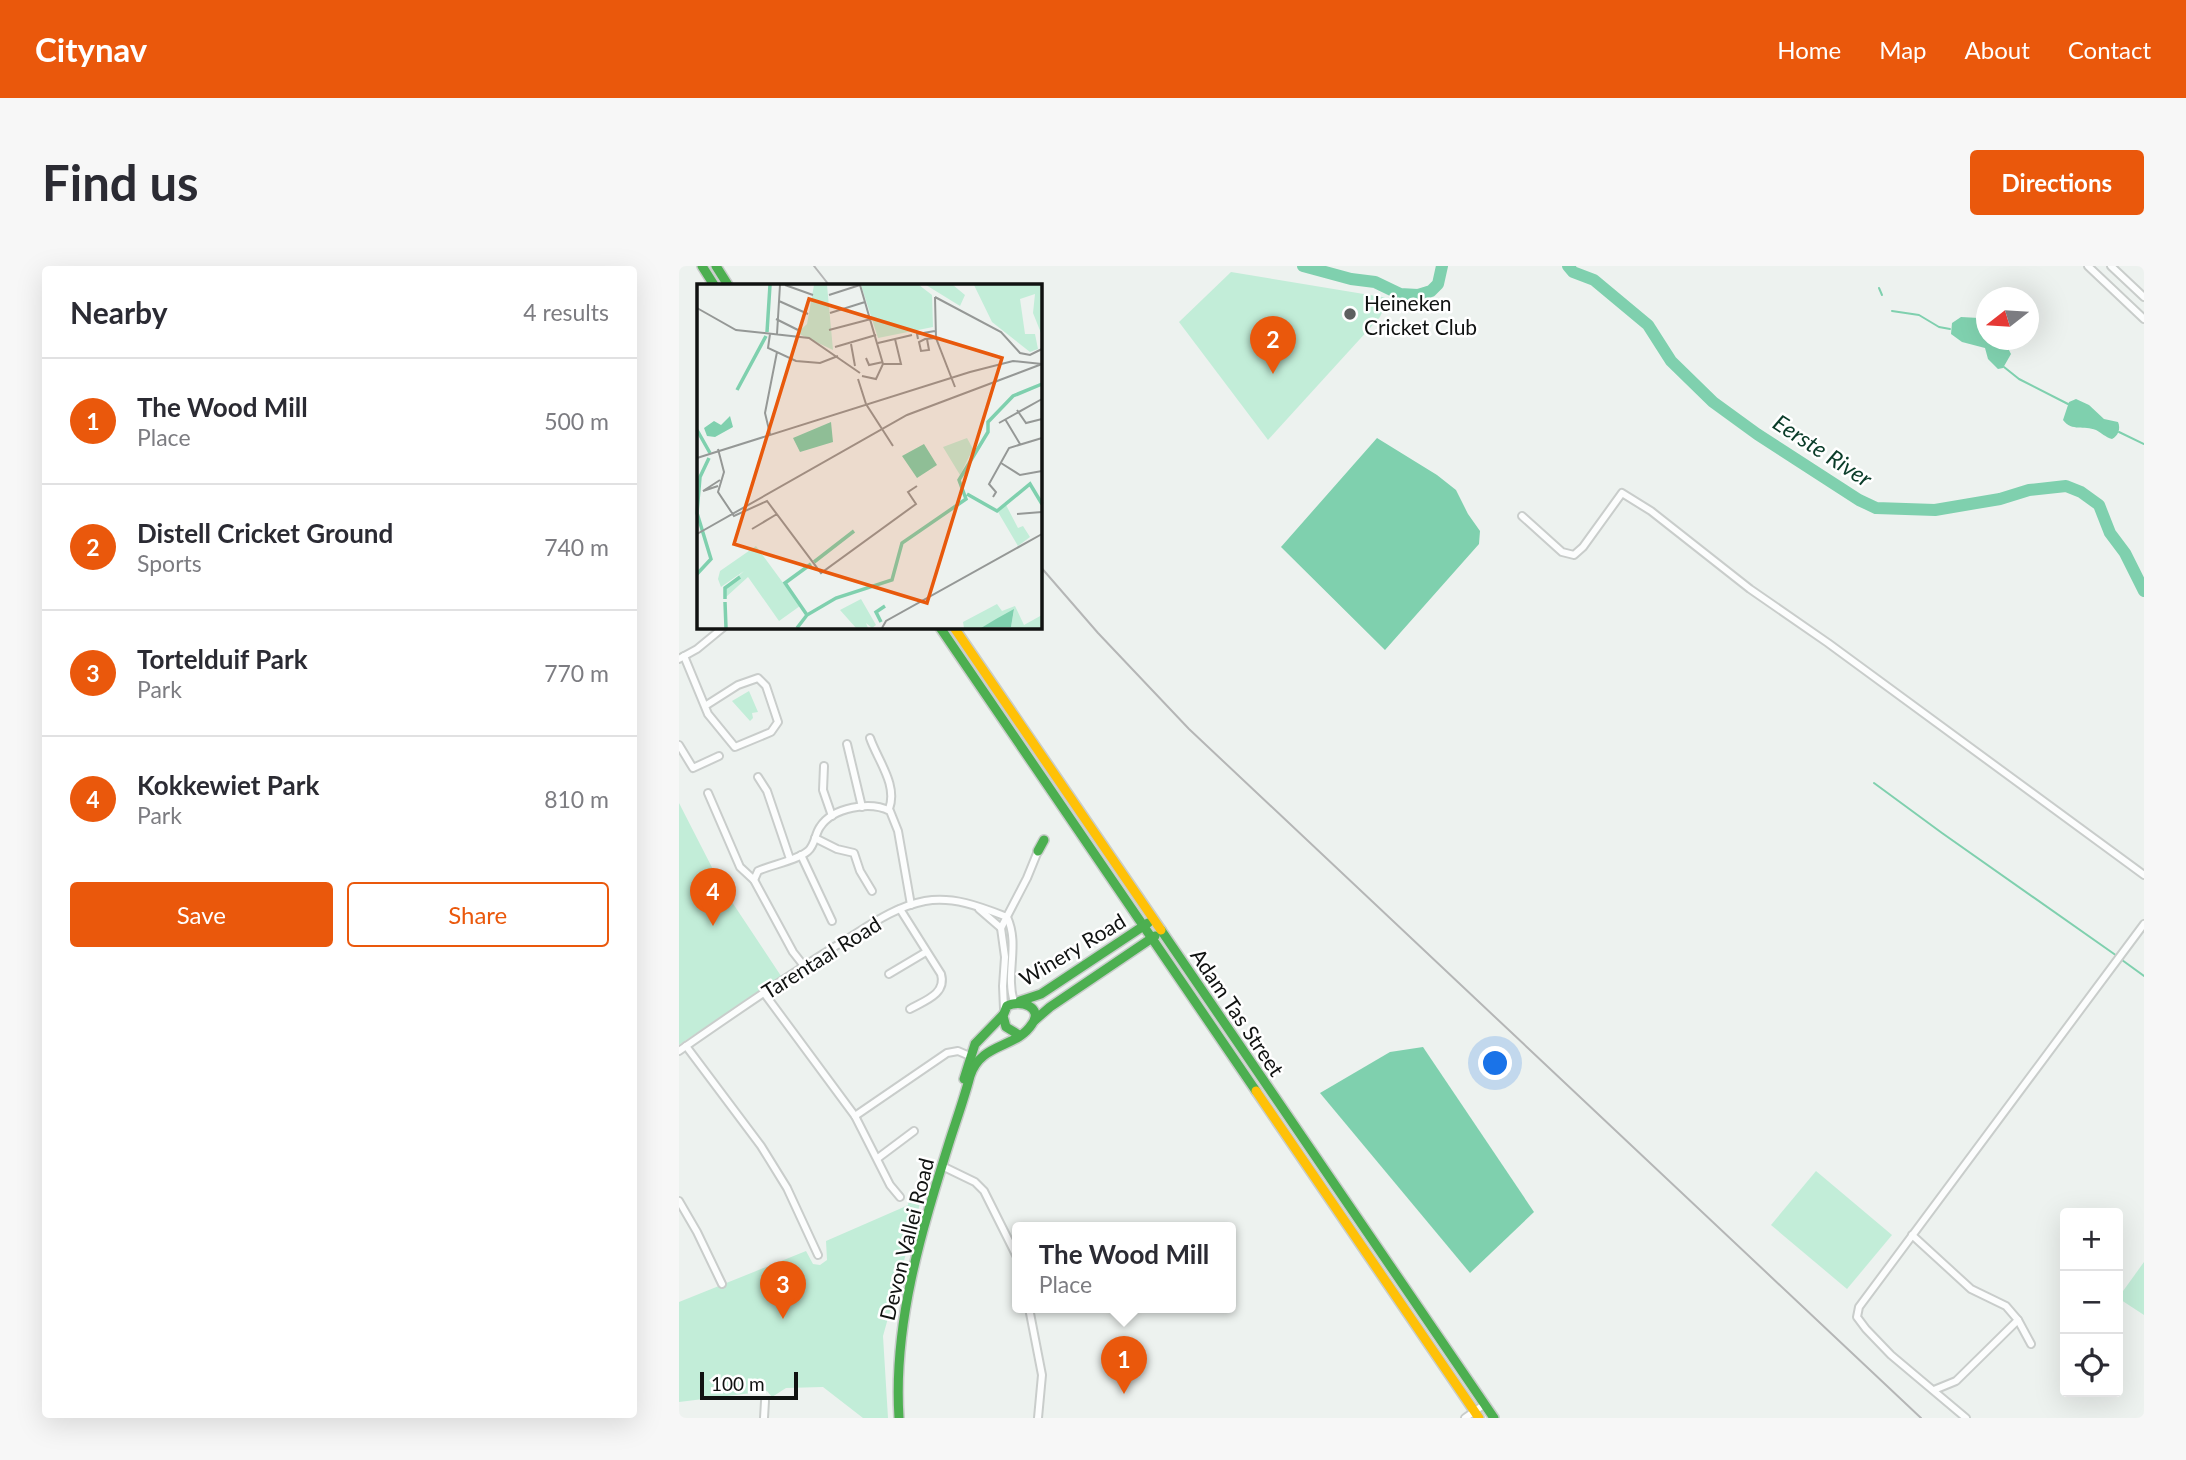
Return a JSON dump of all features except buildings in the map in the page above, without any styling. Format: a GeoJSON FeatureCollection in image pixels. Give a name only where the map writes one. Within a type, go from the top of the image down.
{"type":"FeatureCollection","features":[{"type":"Feature","properties":{"kind":"main road"},"geometry":{"type":"LineString","coordinates":[[702,266],[713,284]]}},
{"type":"Feature","properties":{"kind":"main road"},"geometry":{"type":"LineString","coordinates":[[716,266],[727,284]]}},
{"type":"Feature","properties":{"kind":"main road","name":"Adam Tas Street"},"geometry":{"type":"LineString","coordinates":[[940,628],[1477,1415]]}},
{"type":"Feature","properties":{"kind":"main road","name":"Adam Tas Street"},"geometry":{"type":"LineString","coordinates":[[954,628],[1494,1418]]}},
{"type":"Feature","properties":{"kind":"main road"},"geometry":{"type":"LineString","coordinates":[[1038,850],[1044,840]]}},
{"type":"Feature","properties":{"kind":"main road","name":"Winery Road"},"geometry":{"type":"LineString","coordinates":[[1016,1002],[1041,994],[1153,918]]}},
{"type":"Feature","properties":{"kind":"main road","name":"Winery Road"},"geometry":{"type":"LineString","coordinates":[[1035,1020],[1162,931]]}},
{"type":"Feature","properties":{"kind":"main road"},"geometry":{"type":"LineString","coordinates":[[973,1058],[1030,1031],[1035,1020],[1033,1009],[1024,1002],[1016,1002],[1004,1013],[1005,1027],[1019,1035]]}},
{"type":"Feature","properties":{"kind":"main road","name":"Devon Vallei Road"},"geometry":{"type":"LineString","coordinates":[[899,1418],[897,1375],[903,1308],[975,1044],[1004,1013]]}},
{"type":"Feature","properties":{"kind":"street"},"geometry":{"type":"LineString","coordinates":[[2088,266],[2144,319]]}},
{"type":"Feature","properties":{"kind":"street"},"geometry":{"type":"LineString","coordinates":[[2111,266],[2144,297]]}},
{"type":"Feature","properties":{"kind":"street"},"geometry":{"type":"LineString","coordinates":[[1522,516],[1562,552],[1574,555],[1583,547],[1622,493],[1651,511],[1750,589],[1828,643],[2144,875]]}},
{"type":"Feature","properties":{"kind":"street"},"geometry":{"type":"LineString","coordinates":[[705,706],[738,685],[758,678],[766,686],[778,722],[771,732],[737,748],[709,716],[682,658],[722,628]]}},
{"type":"Feature","properties":{"kind":"street"},"geometry":{"type":"LineString","coordinates":[[870,738],[892,789],[892,801],[888,809]]}},
{"type":"Feature","properties":{"kind":"street"},"geometry":{"type":"LineString","coordinates":[[847,744],[862,807]]}},
{"type":"Feature","properties":{"kind":"street"},"geometry":{"type":"LineString","coordinates":[[679,745],[694,768],[719,756]]}},
{"type":"Feature","properties":{"kind":"street"},"geometry":{"type":"LineString","coordinates":[[824,766],[823,790],[832,816]]}},
{"type":"Feature","properties":{"kind":"street"},"geometry":{"type":"LineString","coordinates":[[758,777],[767,790],[790,859]]}},
{"type":"Feature","properties":{"kind":"street"},"geometry":{"type":"LineString","coordinates":[[708,793],[740,867],[754,880],[804,966]]}},
{"type":"Feature","properties":{"kind":"street"},"geometry":{"type":"LineString","coordinates":[[754,880],[758,871],[809,851],[821,826],[843,810],[862,807],[888,809]]}},
{"type":"Feature","properties":{"kind":"street"},"geometry":{"type":"LineString","coordinates":[[888,809],[898,831],[911,905]]}},
{"type":"Feature","properties":{"kind":"street"},"geometry":{"type":"LineString","coordinates":[[815,838],[837,849],[853,853],[872,891]]}},
{"type":"Feature","properties":{"kind":"street"},"geometry":{"type":"LineString","coordinates":[[1004,1013],[1006,957],[1001,928],[1038,850]]}},
{"type":"Feature","properties":{"kind":"street"},"geometry":{"type":"LineString","coordinates":[[801,855],[832,921]]}},
{"type":"Feature","properties":{"kind":"street","name":"Tarentaal Road"},"geometry":{"type":"LineString","coordinates":[[679,1051],[804,966],[900,909],[940,900],[975,905],[1007,917]]}},
{"type":"Feature","properties":{"kind":"street"},"geometry":{"type":"LineString","coordinates":[[975,905],[1001,928]]}},
{"type":"Feature","properties":{"kind":"street"},"geometry":{"type":"LineString","coordinates":[[900,909],[941,974],[943,982],[940,990],[910,1009]]}},
{"type":"Feature","properties":{"kind":"street"},"geometry":{"type":"LineString","coordinates":[[1007,917],[1013,941],[1010,979],[1016,1002]]}},
{"type":"Feature","properties":{"kind":"street"},"geometry":{"type":"LineString","coordinates":[[1966,1418],[1891,1355],[1857,1317],[1859,1307],[2144,924]]}},
{"type":"Feature","properties":{"kind":"street"},"geometry":{"type":"LineString","coordinates":[[889,974],[926,952]]}},
{"type":"Feature","properties":{"kind":"street"},"geometry":{"type":"LineString","coordinates":[[764,992],[855,1116],[890,1185],[900,1198]]}},
{"type":"Feature","properties":{"kind":"street"},"geometry":{"type":"LineString","coordinates":[[686,1046],[768,1156],[787,1188],[818,1255]]}},
{"type":"Feature","properties":{"kind":"street"},"geometry":{"type":"LineString","coordinates":[[855,1116],[947,1052],[958,1051],[973,1058]]}},
{"type":"Feature","properties":{"kind":"street"},"geometry":{"type":"LineString","coordinates":[[878,1158],[914,1131]]}},
{"type":"Feature","properties":{"kind":"street"},"geometry":{"type":"LineString","coordinates":[[942,1166],[975,1182],[984,1191],[1012,1247]]}},
{"type":"Feature","properties":{"kind":"street"},"geometry":{"type":"LineString","coordinates":[[679,1201],[722,1284]]}},
{"type":"Feature","properties":{"kind":"street"},"geometry":{"type":"LineString","coordinates":[[1912,1236],[1971,1289],[1982,1296],[2000,1301],[2018,1320],[2031,1344]]}},
{"type":"Feature","properties":{"kind":"street"},"geometry":{"type":"LineString","coordinates":[[1030,1313],[1042,1375],[1038,1418]]}},
{"type":"Feature","properties":{"kind":"street"},"geometry":{"type":"LineString","coordinates":[[1934,1390],[1956,1381],[2018,1320]]}},
{"type":"Feature","properties":{"kind":"street"},"geometry":{"type":"LineString","coordinates":[[764,1418],[765,1401]]}},
{"type":"Feature","properties":{"kind":"street"},"geometry":{"type":"LineString","coordinates":[[1465,1418],[1477,1415],[1485,1404]]}},
{"type":"Feature","properties":{"kind":"shaded area"},"geometry":{"type":"Polygon","coordinates":[[[1231,272],[1388,298],[1380,317],[1268,440],[1179,322],[1231,272]]]}},
{"type":"Feature","properties":{"kind":"shaded area"},"geometry":{"type":"Polygon","coordinates":[[[1961,317],[1976,318],[1976,346],[1962,342],[1951,334],[1952,323],[1961,317]]]}},
{"type":"Feature","properties":{"kind":"shaded area"},"geometry":{"type":"Polygon","coordinates":[[[1986,350],[2009,350],[2011,354],[2003,368],[1998,369],[1988,359],[1986,350]]]}},
{"type":"Feature","properties":{"kind":"shaded area"},"geometry":{"type":"Polygon","coordinates":[[[2076,399],[2089,405],[2104,419],[2118,422],[2119,430],[2116,436],[2112,439],[2096,430],[2067,424],[2063,420],[2069,402],[2076,399]]]}},
{"type":"Feature","properties":{"kind":"shaded area"},"geometry":{"type":"Polygon","coordinates":[[[1377,438],[1456,490],[1480,531],[1479,544],[1385,650],[1281,547],[1377,438]]]}},
{"type":"Feature","properties":{"kind":"shaded area"},"geometry":{"type":"Polygon","coordinates":[[[749,691],[758,712],[752,713],[753,718],[750,721],[732,701],[749,691]]]}},
{"type":"Feature","properties":{"kind":"shaded area"},"geometry":{"type":"Polygon","coordinates":[[[679,803],[722,887],[781,976],[679,1045],[679,803]]]}},
{"type":"Feature","properties":{"kind":"shaded area"},"geometry":{"type":"Polygon","coordinates":[[[1423,1047],[1534,1212],[1470,1273],[1320,1093],[1390,1052],[1423,1047]]]}},
{"type":"Feature","properties":{"kind":"shaded area"},"geometry":{"type":"Polygon","coordinates":[[[1816,1171],[1892,1235],[1847,1289],[1771,1225],[1816,1171]]]}},
{"type":"Feature","properties":{"kind":"shaded area"},"geometry":{"type":"Polygon","coordinates":[[[909,1198],[921,1200],[883,1336],[888,1418],[863,1418],[823,1387],[786,1388],[772,1397],[767,1391],[679,1402],[679,1302],[806,1251],[813,1264],[820,1265],[827,1260],[826,1241],[908,1205],[909,1198]]]}},
{"type":"Feature","properties":{"kind":"shaded area"},"geometry":{"type":"Polygon","coordinates":[[[2144,1262],[2144,1315],[2123,1301],[2123,1291],[2144,1262]]]}},
{"type":"Feature","properties":{"kind":"waterway","name":"Eerste River"},"geometry":{"type":"LineString","coordinates":[[1303,266],[1351,279],[1375,282],[1400,294],[1418,295],[1431,291],[1438,284],[1442,266]]}},
{"type":"Feature","properties":{"kind":"waterway","name":"Eerste River"},"geometry":{"type":"LineString","coordinates":[[1568,266],[1573,272],[1594,280],[1648,325],[1671,361],[1713,402],[1859,500],[1876,508],[1935,510],[2000,499],[2029,490],[2066,486],[2081,492],[2099,505],[2110,533],[2125,553],[2144,591]]}},
{"type":"Feature","properties":{"kind":"waterway"},"geometry":{"type":"LineString","coordinates":[[1879,288],[1882,295]]}},
{"type":"Feature","properties":{"kind":"waterway"},"geometry":{"type":"LineString","coordinates":[[1892,311],[1919,315],[1939,327],[1950,329]]}},
{"type":"Feature","properties":{"kind":"waterway"},"geometry":{"type":"LineString","coordinates":[[2004,367],[2019,379],[2068,404]]}},
{"type":"Feature","properties":{"kind":"waterway"},"geometry":{"type":"LineString","coordinates":[[2119,432],[2144,444]]}},
{"type":"Feature","properties":{"kind":"waterway"},"geometry":{"type":"LineString","coordinates":[[1874,783],[2117,956]]}},
{"type":"Feature","properties":{"kind":"waterway"},"geometry":{"type":"LineString","coordinates":[[2122,960],[2144,976]]}},
{"type":"Feature","properties":{"kind":"railway"},"geometry":{"type":"LineString","coordinates":[[814,266],[828,284]]}},
{"type":"Feature","properties":{"kind":"railway"},"geometry":{"type":"LineString","coordinates":[[1041,567],[1098,633],[1189,729],[1921,1418]]}},
{"type":"Feature","properties":{"kind":"traffic: fast"},"geometry":{"type":"LineString","coordinates":[[702,266],[713,284]]}},
{"type":"Feature","properties":{"kind":"traffic: fast"},"geometry":{"type":"LineString","coordinates":[[716,266],[727,284]]}},
{"type":"Feature","properties":{"kind":"traffic: fast"},"geometry":{"type":"LineString","coordinates":[[940,628],[1256,1091]]}},
{"type":"Feature","properties":{"kind":"traffic: fast"},"geometry":{"type":"LineString","coordinates":[[1038,851],[1044,840]]}},
{"type":"Feature","properties":{"kind":"traffic: fast"},"geometry":{"type":"LineString","coordinates":[[1020,1001],[1041,994],[1148,923]]}},
{"type":"Feature","properties":{"kind":"traffic: fast"},"geometry":{"type":"LineString","coordinates":[[1161,930],[1494,1418]]}},
{"type":"Feature","properties":{"kind":"traffic: fast"},"geometry":{"type":"LineString","coordinates":[[1035,1020],[1155,936]]}},
{"type":"Feature","properties":{"kind":"traffic: fast"},"geometry":{"type":"LineString","coordinates":[[899,1418],[900,1348],[911,1279],[949,1143],[975,1065],[990,1051],[1025,1032],[1035,1018],[1033,1009],[1018,1003],[1007,1006],[1003,1016],[1006,1027],[1019,1035]]}},
{"type":"Feature","properties":{"kind":"traffic: fast"},"geometry":{"type":"LineString","coordinates":[[964,1079],[975,1044],[1003,1015]]}},
{"type":"Feature","properties":{"kind":"traffic: slow"},"geometry":{"type":"LineString","coordinates":[[954,628],[1161,930]]}},
{"type":"Feature","properties":{"kind":"traffic: slow"},"geometry":{"type":"LineString","coordinates":[[1256,1091],[1479,1418]]}},
{"type":"Feature","properties":{"kind":"place","name":"Heineken Cricket Club"},"geometry":{"type":"Point","coordinates":[1350,314]}},
{"type":"Feature","properties":{"kind":"place","name":"Distell Cricket Ground"},"geometry":{"type":"Point","coordinates":[1273,374]}},
{"type":"Feature","properties":{"kind":"place","name":"Kokkewiet Park"},"geometry":{"type":"Point","coordinates":[713,926]}},
{"type":"Feature","properties":{"kind":"place","name":"Tortelduif Park"},"geometry":{"type":"Point","coordinates":[783,1319]}},
{"type":"Feature","properties":{"kind":"place","name":"The Wood Mill"},"geometry":{"type":"Point","coordinates":[1124,1394]}}]}
